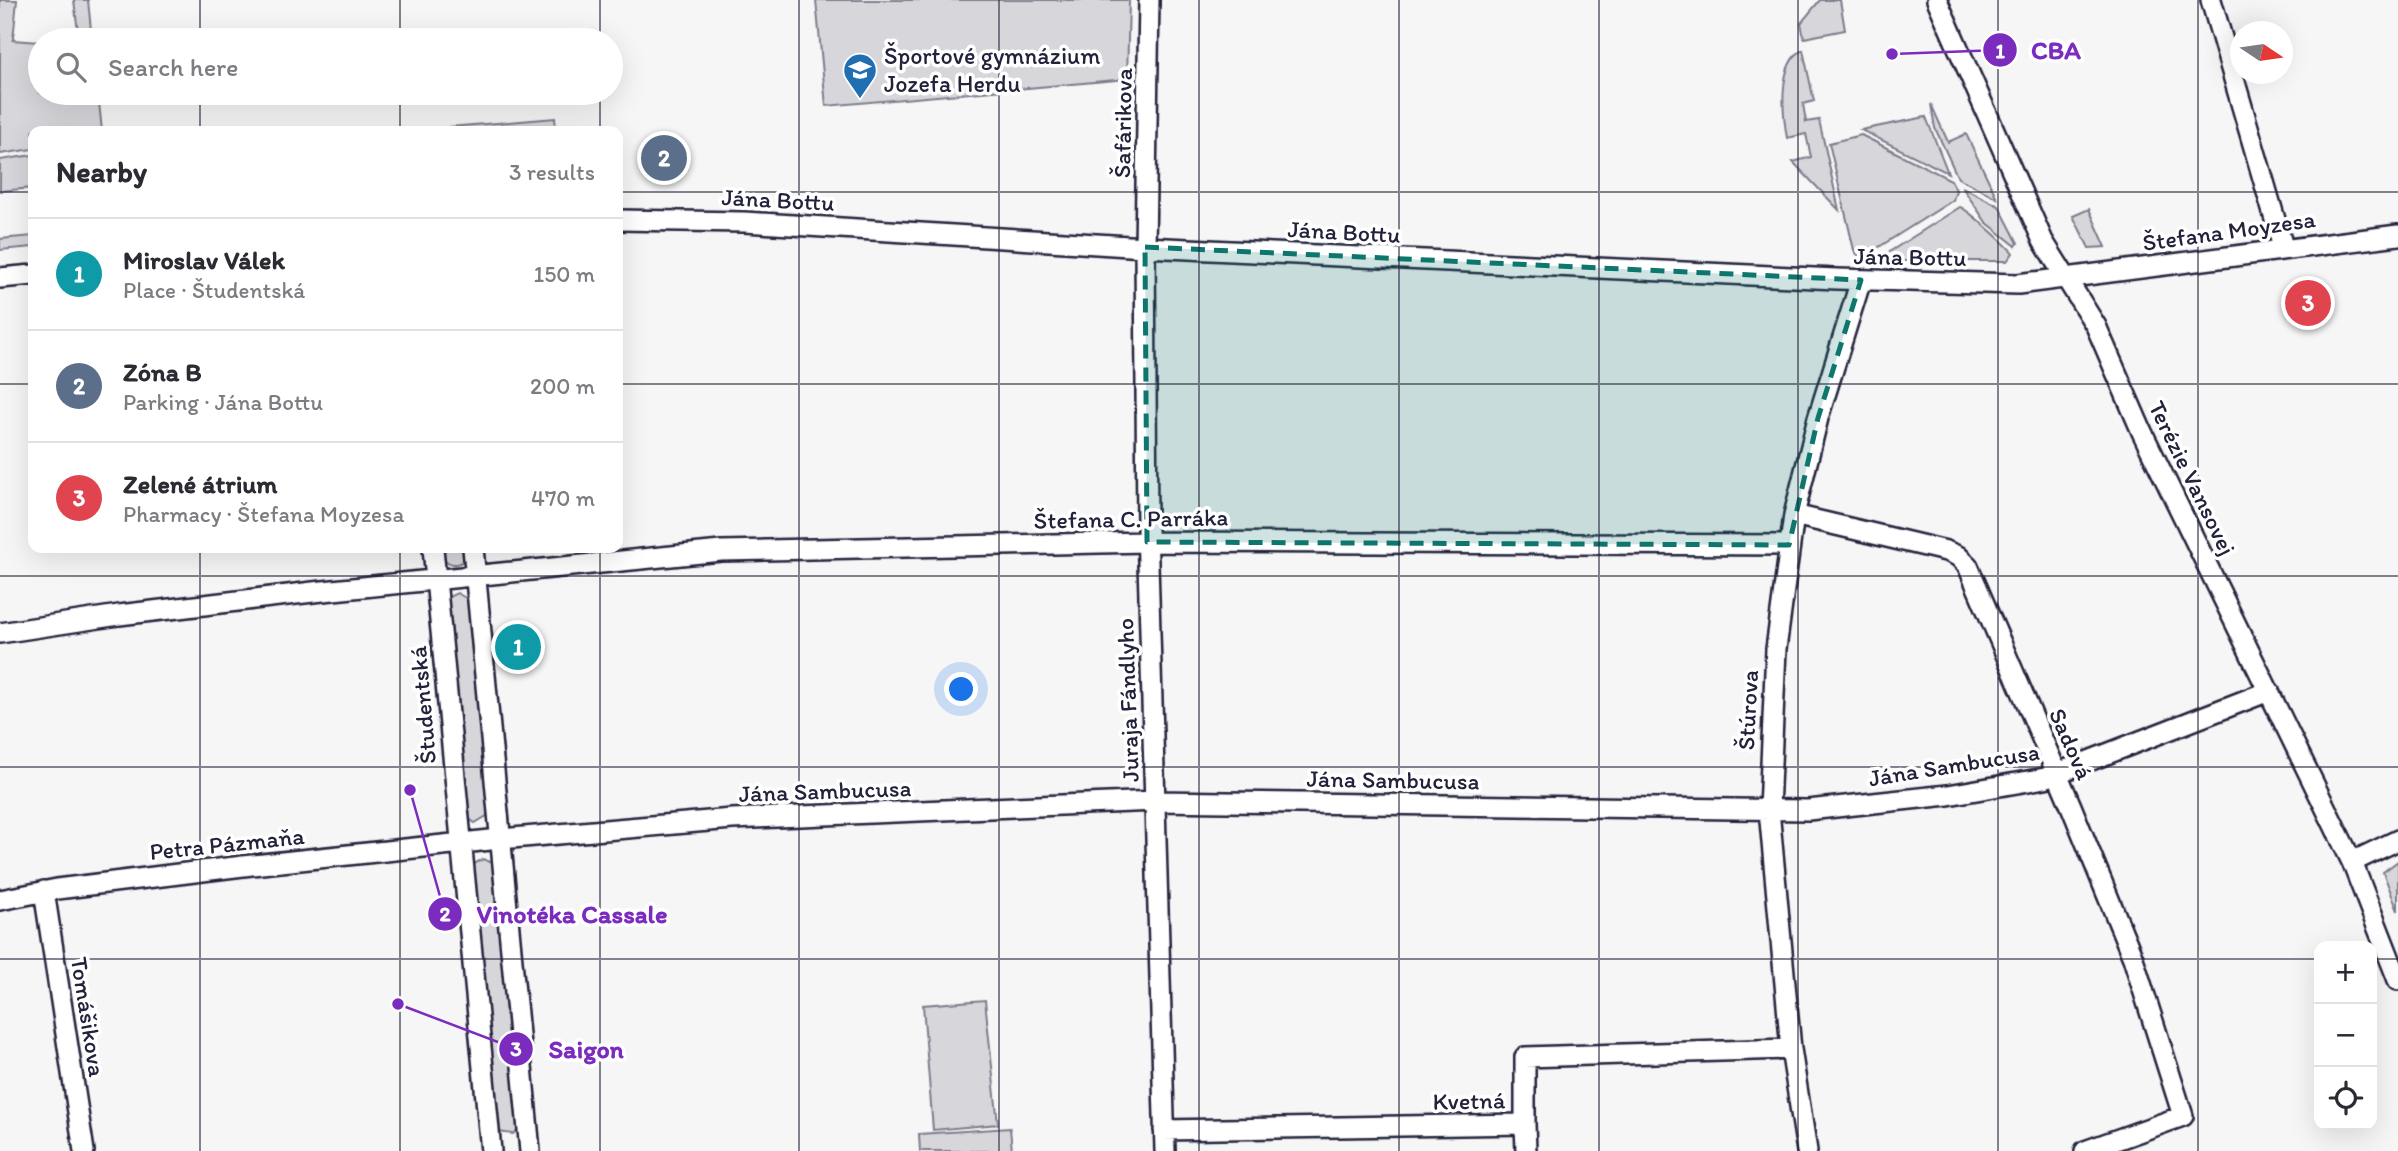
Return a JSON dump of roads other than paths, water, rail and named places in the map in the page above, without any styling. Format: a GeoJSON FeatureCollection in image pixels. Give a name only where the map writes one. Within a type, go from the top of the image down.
{"type":"FeatureCollection","features":[{"type":"Feature","properties":{"kind":"street","name":"Šafárikova"},"geometry":{"type":"LineString","coordinates":[[1145,247],[1149,0]]}},
{"type":"Feature","properties":{"kind":"street","name":"Terézie Vansovej"},"geometry":{"type":"LineString","coordinates":[[1937,0],[2043,241],[2096,326],[2142,432],[2353,862],[2398,980]]}},
{"type":"Feature","properties":{"kind":"street"},"geometry":{"type":"LineString","coordinates":[[2211,0],[2283,247]]}},
{"type":"Feature","properties":{"kind":"street","name":"Jána Bottu"},"geometry":{"type":"LineString","coordinates":[[623,219],[758,223],[1145,247],[1861,280],[2018,284],[2068,279]]}},
{"type":"Feature","properties":{"kind":"street","name":"Štefana Moyzesa"},"geometry":{"type":"LineString","coordinates":[[2068,279],[2283,247],[2398,235]]}},
{"type":"Feature","properties":{"kind":"street","name":"Juraja Fándlyho"},"geometry":{"type":"LineString","coordinates":[[1145,247],[1147,542],[1165,1151]]}},
{"type":"Feature","properties":{"kind":"street"},"geometry":{"type":"LineString","coordinates":[[0,278],[28,275]]}},
{"type":"Feature","properties":{"kind":"street","name":"Štúrova"},"geometry":{"type":"LineString","coordinates":[[1807,1151],[1791,1049],[1769,810],[1776,649],[1794,515],[1818,418],[1861,280]]}},
{"type":"Feature","properties":{"kind":"street","name":"Sadová"},"geometry":{"type":"LineString","coordinates":[[1794,515],[1958,556],[1968,566],[2133,958],[2183,1116],[2085,1151]]}},
{"type":"Feature","properties":{"kind":"street","name":"Štefana C. Parráka"},"geometry":{"type":"LineString","coordinates":[[0,633],[119,615],[313,592],[721,551],[1147,542],[1789,545]]}},
{"type":"Feature","properties":{"kind":"street","name":"Študentská"},"geometry":{"type":"LineString","coordinates":[[433,553],[491,1151]]}},
{"type":"Feature","properties":{"kind":"street"},"geometry":{"type":"LineString","coordinates":[[473,553],[530,1151]]}},
{"type":"Feature","properties":{"kind":"street","name":"Jána Sambucusa"},"geometry":{"type":"LineString","coordinates":[[460,843],[732,819],[1156,801],[1808,810],[1948,795],[2057,774],[2269,691]]}},
{"type":"Feature","properties":{"kind":"street"},"geometry":{"type":"LineString","coordinates":[[2353,862],[2398,840]]}},
{"type":"Feature","properties":{"kind":"street","name":"Petra Pázmaňa"},"geometry":{"type":"LineString","coordinates":[[0,900],[44,891],[460,843]]}},
{"type":"Feature","properties":{"kind":"street","name":"Tomášikova"},"geometry":{"type":"LineString","coordinates":[[44,891],[84,1151]]}},
{"type":"Feature","properties":{"kind":"street","name":"Kvetná"},"geometry":{"type":"LineString","coordinates":[[1164,1130],[1525,1124],[1525,1057],[1791,1049]]}},
{"type":"Feature","properties":{"kind":"street"},"geometry":{"type":"LineString","coordinates":[[1525,1124],[1526,1151]]}},
{"type":"Feature","properties":{"kind":"place","name":"CBA"},"geometry":{"type":"Point","coordinates":[1892,54]}},
{"type":"Feature","properties":{"kind":"place","name":"Športové gymnázium Jozefa Herdu"},"geometry":{"type":"Point","coordinates":[860,100]}},
{"type":"Feature","properties":{"kind":"place","name":"Zóna B"},"geometry":{"type":"Point","coordinates":[664,158]}},
{"type":"Feature","properties":{"kind":"place","name":"Zelené átrium"},"geometry":{"type":"Point","coordinates":[2308,303]}},
{"type":"Feature","properties":{"kind":"place","name":"Miroslav Válek"},"geometry":{"type":"Point","coordinates":[518,647]}},
{"type":"Feature","properties":{"kind":"place","name":"Vinotéka Cassale"},"geometry":{"type":"Point","coordinates":[410,790]}},
{"type":"Feature","properties":{"kind":"place","name":"Saigon"},"geometry":{"type":"Point","coordinates":[398,1004]}}]}
